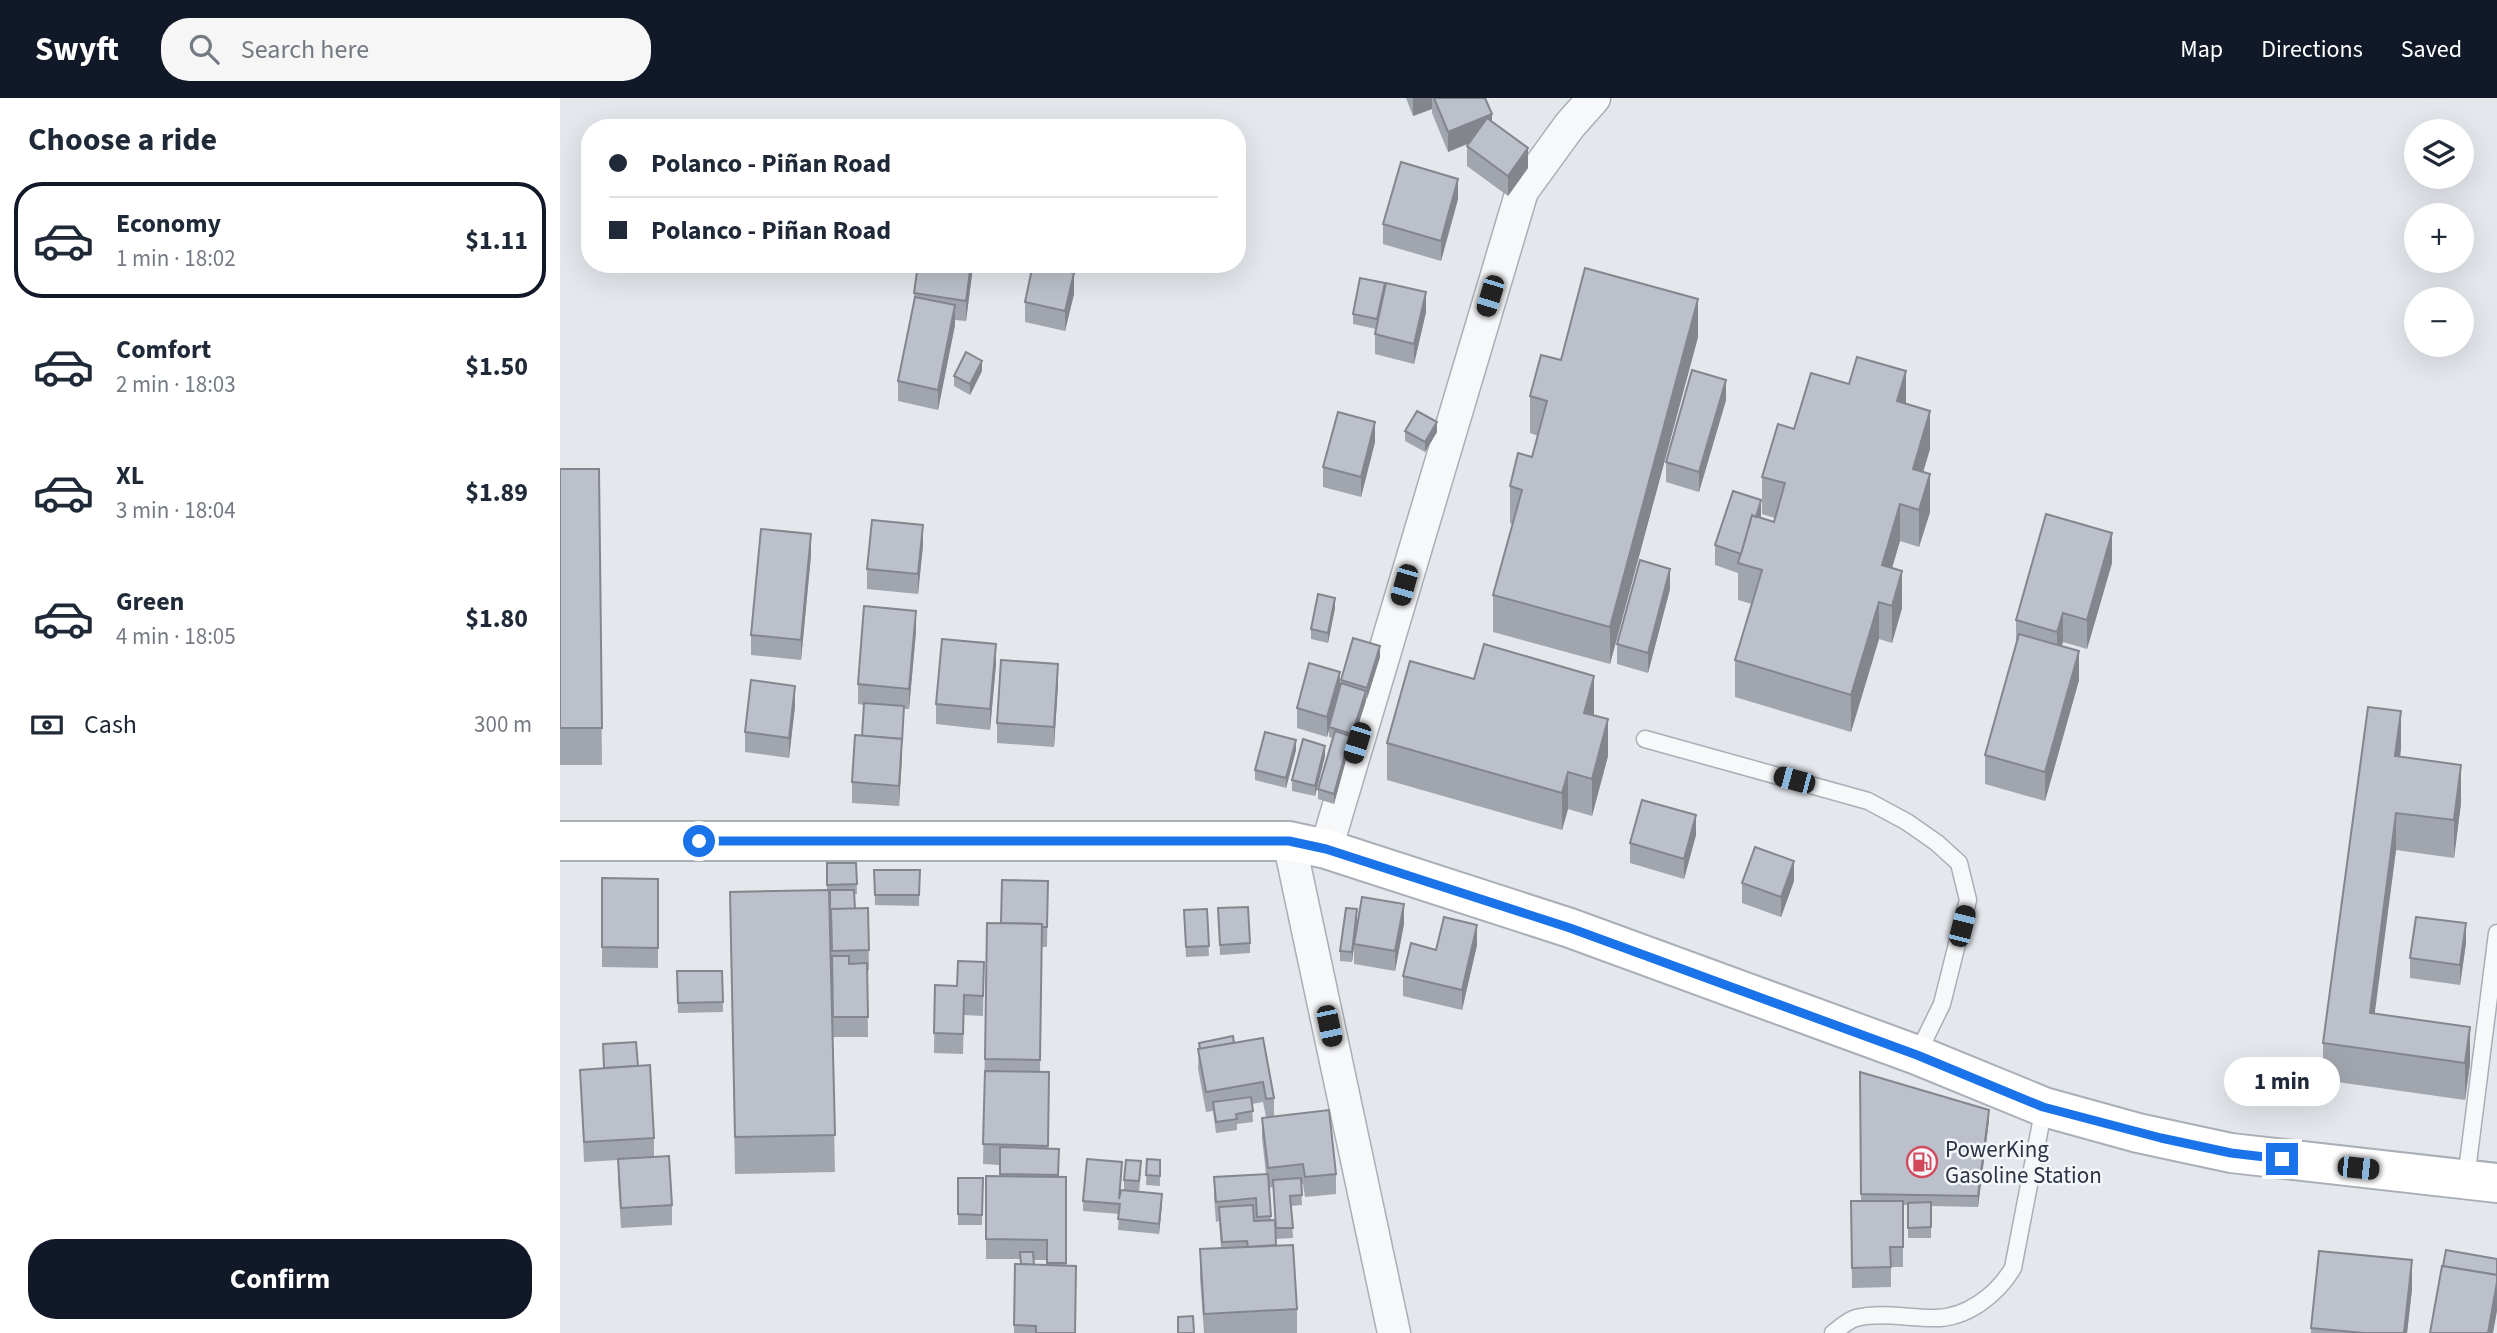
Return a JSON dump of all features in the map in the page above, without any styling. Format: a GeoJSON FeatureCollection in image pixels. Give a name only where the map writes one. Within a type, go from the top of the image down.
{"type":"FeatureCollection","features":[{"type":"Feature","properties":{"kind":"main road"},"geometry":{"type":"LineString","coordinates":[[560,841],[1289,841],[1326,849],[1570,928],[1917,1055],[2043,1107],[2138,1133],[2231,1153],[2482,1181]]}},
{"type":"Feature","properties":{"kind":"street"},"geometry":{"type":"LineString","coordinates":[[1326,849],[1522,191],[1570,125],[1594,98]]}},
{"type":"Feature","properties":{"kind":"street"},"geometry":{"type":"LineString","coordinates":[[1289,841],[1394,1333]]}},
{"type":"Feature","properties":{"kind":"lane"},"geometry":{"type":"LineString","coordinates":[[1645,739],[1868,802],[1907,822],[1959,863],[1968,900],[1942,1004],[1917,1055]]}},
{"type":"Feature","properties":{"kind":"lane"},"geometry":{"type":"LineString","coordinates":[[2482,1181],[2497,933]]}},
{"type":"Feature","properties":{"kind":"lane"},"geometry":{"type":"LineString","coordinates":[[1833,1333],[1853,1318],[1887,1315],[1937,1319],[1958,1314],[1981,1302],[2003,1285],[2013,1268],[2043,1107]]}},
{"type":"Feature","properties":{"kind":"building"},"geometry":{"type":"Polygon","coordinates":[[[1434,98],[1485,98],[1492,114],[1448,132],[1434,98]]]}},
{"type":"Feature","properties":{"kind":"building"},"geometry":{"type":"Polygon","coordinates":[[[1487,118],[1528,148],[1508,176],[1467,146],[1487,118]]]}},
{"type":"Feature","properties":{"kind":"building"},"geometry":{"type":"Polygon","coordinates":[[[1401,162],[1458,179],[1441,241],[1383,224],[1401,162]]]}},
{"type":"Feature","properties":{"kind":"building"},"geometry":{"type":"Polygon","coordinates":[[[1585,268],[1698,299],[1610,627],[1493,595],[1522,490],[1510,486],[1518,453],[1532,457],[1547,401],[1530,396],[1541,355],[1561,360],[1585,268]]]}},
{"type":"Feature","properties":{"kind":"building"},"geometry":{"type":"Polygon","coordinates":[[[917,273],[970,273],[966,301],[914,293],[917,273]]]}},
{"type":"Feature","properties":{"kind":"building"},"geometry":{"type":"Polygon","coordinates":[[[1031,273],[1074,273],[1065,311],[1025,302],[1031,273]]]}},
{"type":"Feature","properties":{"kind":"building"},"geometry":{"type":"Polygon","coordinates":[[[1360,278],[1385,283],[1377,319],[1353,314],[1360,278]]]}},
{"type":"Feature","properties":{"kind":"building"},"geometry":{"type":"Polygon","coordinates":[[[1386,283],[1426,292],[1414,344],[1375,334],[1386,283]]]}},
{"type":"Feature","properties":{"kind":"building"},"geometry":{"type":"Polygon","coordinates":[[[915,297],[955,305],[938,390],[898,381],[915,297]]]}},
{"type":"Feature","properties":{"kind":"building"},"geometry":{"type":"Polygon","coordinates":[[[966,352],[982,361],[970,384],[954,376],[966,352]]]}},
{"type":"Feature","properties":{"kind":"building"},"geometry":{"type":"Polygon","coordinates":[[[1857,357],[1906,371],[1897,401],[1930,411],[1913,469],[1930,474],[1919,510],[1900,504],[1882,565],[1902,571],[1892,606],[1879,602],[1851,695],[1735,660],[1762,570],[1738,563],[1752,515],[1774,522],[1785,483],[1762,477],[1778,424],[1794,429],[1811,373],[1849,384],[1857,357]]]}},
{"type":"Feature","properties":{"kind":"building"},"geometry":{"type":"Polygon","coordinates":[[[1692,370],[1726,380],[1699,472],[1666,462],[1692,370]]]}},
{"type":"Feature","properties":{"kind":"building"},"geometry":{"type":"Polygon","coordinates":[[[1417,411],[1437,422],[1425,442],[1405,431],[1417,411]]]}},
{"type":"Feature","properties":{"kind":"building"},"geometry":{"type":"Polygon","coordinates":[[[1338,412],[1375,422],[1361,477],[1323,467],[1338,412]]]}},
{"type":"Feature","properties":{"kind":"building"},"geometry":{"type":"Polygon","coordinates":[[[560,469],[599,469],[602,728],[560,728],[560,469]]]}},
{"type":"Feature","properties":{"kind":"building"},"geometry":{"type":"Polygon","coordinates":[[[1733,491],[1761,500],[1756,517],[1752,515],[1741,554],[1715,545],[1733,491]]]}},
{"type":"Feature","properties":{"kind":"building"},"geometry":{"type":"Polygon","coordinates":[[[2046,514],[2112,533],[2087,620],[2063,613],[2057,632],[2016,620],[2046,514]]]}},
{"type":"Feature","properties":{"kind":"building"},"geometry":{"type":"Polygon","coordinates":[[[872,520],[923,525],[918,574],[867,569],[872,520]]]}},
{"type":"Feature","properties":{"kind":"building"},"geometry":{"type":"Polygon","coordinates":[[[761,529],[811,534],[801,640],[751,635],[761,529]]]}},
{"type":"Feature","properties":{"kind":"building"},"geometry":{"type":"Polygon","coordinates":[[[1640,560],[1670,569],[1648,653],[1617,644],[1640,560]]]}},
{"type":"Feature","properties":{"kind":"building"},"geometry":{"type":"Polygon","coordinates":[[[1318,594],[1335,598],[1328,633],[1311,629],[1318,594]]]}},
{"type":"Feature","properties":{"kind":"building"},"geometry":{"type":"Polygon","coordinates":[[[864,606],[916,611],[909,689],[858,684],[864,606]]]}},
{"type":"Feature","properties":{"kind":"building"},"geometry":{"type":"Polygon","coordinates":[[[2019,634],[2079,651],[2045,772],[1985,755],[2019,634]]]}},
{"type":"Feature","properties":{"kind":"building"},"geometry":{"type":"Polygon","coordinates":[[[1353,638],[1380,646],[1367,688],[1341,680],[1353,638]]]}},
{"type":"Feature","properties":{"kind":"building"},"geometry":{"type":"Polygon","coordinates":[[[942,639],[996,644],[990,709],[936,704],[942,639]]]}},
{"type":"Feature","properties":{"kind":"building"},"geometry":{"type":"Polygon","coordinates":[[[1484,644],[1594,676],[1584,713],[1608,719],[1592,779],[1568,772],[1562,793],[1387,743],[1410,661],[1474,679],[1484,644]]]}},
{"type":"Feature","properties":{"kind":"building"},"geometry":{"type":"Polygon","coordinates":[[[1001,660],[1058,664],[1054,727],[997,723],[1001,660]]]}},
{"type":"Feature","properties":{"kind":"building"},"geometry":{"type":"Polygon","coordinates":[[[1309,663],[1340,672],[1327,717],[1297,708],[1309,663]]]}},
{"type":"Feature","properties":{"kind":"building"},"geometry":{"type":"Polygon","coordinates":[[[751,680],[795,686],[789,738],[745,732],[751,680]]]}},
{"type":"Feature","properties":{"kind":"building"},"geometry":{"type":"Polygon","coordinates":[[[1341,683],[1366,691],[1352,734],[1329,727],[1341,683]]]}},
{"type":"Feature","properties":{"kind":"building"},"geometry":{"type":"Polygon","coordinates":[[[864,703],[904,706],[902,742],[902,739],[862,736],[864,703]]]}},
{"type":"Feature","properties":{"kind":"building"},"geometry":{"type":"Polygon","coordinates":[[[2368,707],[2401,711],[2395,756],[2461,765],[2454,820],[2396,813],[2370,1013],[2470,1027],[2465,1063],[2323,1043],[2368,707]]]}},
{"type":"Feature","properties":{"kind":"building"},"geometry":{"type":"Polygon","coordinates":[[[1335,731],[1350,736],[1334,794],[1318,789],[1335,731]]]}},
{"type":"Feature","properties":{"kind":"building"},"geometry":{"type":"Polygon","coordinates":[[[1265,732],[1296,740],[1286,778],[1255,770],[1265,732]]]}},
{"type":"Feature","properties":{"kind":"building"},"geometry":{"type":"Polygon","coordinates":[[[855,735],[902,739],[899,786],[852,782],[855,735]]]}},
{"type":"Feature","properties":{"kind":"building"},"geometry":{"type":"Polygon","coordinates":[[[1303,739],[1325,746],[1315,786],[1292,780],[1303,739]]]}},
{"type":"Feature","properties":{"kind":"building"},"geometry":{"type":"Polygon","coordinates":[[[1642,800],[1696,815],[1684,859],[1630,843],[1642,800]]]}},
{"type":"Feature","properties":{"kind":"building"},"geometry":{"type":"Polygon","coordinates":[[[1755,847],[1794,861],[1781,897],[1742,883],[1755,847]]]}},
{"type":"Feature","properties":{"kind":"building"},"geometry":{"type":"Polygon","coordinates":[[[827,863],[856,863],[857,884],[827,885],[827,863]]]}},
{"type":"Feature","properties":{"kind":"building"},"geometry":{"type":"Polygon","coordinates":[[[874,870],[920,870],[919,895],[875,895],[874,870]]]}},
{"type":"Feature","properties":{"kind":"building"},"geometry":{"type":"Polygon","coordinates":[[[602,878],[658,879],[658,948],[602,947],[602,878]]]}},
{"type":"Feature","properties":{"kind":"building"},"geometry":{"type":"Polygon","coordinates":[[[1002,880],[1048,881],[1047,927],[1041,927],[1042,924],[1001,923],[1002,880]]]}},
{"type":"Feature","properties":{"kind":"building"},"geometry":{"type":"Polygon","coordinates":[[[829,890],[835,1135],[735,1137],[730,892],[829,890]]]}},
{"type":"Feature","properties":{"kind":"building"},"geometry":{"type":"Polygon","coordinates":[[[830,890],[854,890],[855,909],[831,909],[830,917],[830,890]]]}},
{"type":"Feature","properties":{"kind":"building"},"geometry":{"type":"Polygon","coordinates":[[[1362,897],[1404,904],[1395,951],[1354,944],[1362,897]]]}},
{"type":"Feature","properties":{"kind":"building"},"geometry":{"type":"Polygon","coordinates":[[[1248,907],[1250,943],[1220,945],[1218,908],[1248,907]]]}},
{"type":"Feature","properties":{"kind":"building"},"geometry":{"type":"Polygon","coordinates":[[[868,908],[869,950],[832,951],[831,909],[868,908]]]}},
{"type":"Feature","properties":{"kind":"building"},"geometry":{"type":"Polygon","coordinates":[[[1346,908],[1357,909],[1352,952],[1340,951],[1346,908]]]}},
{"type":"Feature","properties":{"kind":"building"},"geometry":{"type":"Polygon","coordinates":[[[1207,909],[1209,946],[1186,947],[1184,910],[1207,909]]]}},
{"type":"Feature","properties":{"kind":"building"},"geometry":{"type":"Polygon","coordinates":[[[1444,917],[1477,925],[1462,990],[1403,976],[1411,943],[1436,950],[1444,917]]]}},
{"type":"Feature","properties":{"kind":"building"},"geometry":{"type":"Polygon","coordinates":[[[2416,917],[2466,923],[2460,965],[2410,958],[2416,917]]]}},
{"type":"Feature","properties":{"kind":"building"},"geometry":{"type":"Polygon","coordinates":[[[987,923],[1042,924],[1040,1060],[985,1059],[987,923]]]}},
{"type":"Feature","properties":{"kind":"building"},"geometry":{"type":"Polygon","coordinates":[[[832,956],[849,956],[849,964],[867,963],[868,1017],[833,1017],[832,956]]]}},
{"type":"Feature","properties":{"kind":"building"},"geometry":{"type":"Polygon","coordinates":[[[958,961],[984,962],[983,996],[964,995],[963,1034],[934,1033],[935,985],[957,986],[958,961]]]}},
{"type":"Feature","properties":{"kind":"building"},"geometry":{"type":"Polygon","coordinates":[[[677,971],[722,971],[723,1002],[678,1003],[677,971]]]}},
{"type":"Feature","properties":{"kind":"building"},"geometry":{"type":"Polygon","coordinates":[[[1233,1036],[1234,1043],[1200,1049],[1199,1043],[1233,1036]]]}},
{"type":"Feature","properties":{"kind":"building"},"geometry":{"type":"Polygon","coordinates":[[[1263,1038],[1274,1098],[1266,1099],[1263,1082],[1206,1092],[1198,1049],[1263,1038]]]}},
{"type":"Feature","properties":{"kind":"building"},"geometry":{"type":"Polygon","coordinates":[[[636,1042],[638,1066],[604,1068],[603,1044],[636,1042]]]}},
{"type":"Feature","properties":{"kind":"building"},"geometry":{"type":"Polygon","coordinates":[[[650,1065],[654,1138],[584,1142],[580,1070],[650,1065]]]}},
{"type":"Feature","properties":{"kind":"building"},"geometry":{"type":"Polygon","coordinates":[[[985,1071],[1049,1072],[1048,1146],[983,1144],[985,1071]]]}},
{"type":"Feature","properties":{"kind":"building","name":"PowerKing Gasoline Station"},"geometry":{"type":"Polygon","coordinates":[[[1860,1072],[1989,1110],[1978,1196],[1861,1194],[1860,1072]]]}},
{"type":"Feature","properties":{"kind":"building"},"geometry":{"type":"Polygon","coordinates":[[[1251,1097],[1253,1111],[1236,1114],[1237,1119],[1216,1122],[1213,1102],[1251,1097]]]}},
{"type":"Feature","properties":{"kind":"building"},"geometry":{"type":"Polygon","coordinates":[[[1329,1110],[1336,1174],[1305,1177],[1303,1164],[1268,1168],[1262,1118],[1329,1110]]]}},
{"type":"Feature","properties":{"kind":"building"},"geometry":{"type":"Polygon","coordinates":[[[1000,1147],[1059,1149],[1058,1175],[1000,1174],[1000,1147]]]}},
{"type":"Feature","properties":{"kind":"building"},"geometry":{"type":"Polygon","coordinates":[[[669,1156],[672,1205],[621,1208],[618,1159],[669,1156]]]}},
{"type":"Feature","properties":{"kind":"building"},"geometry":{"type":"Polygon","coordinates":[[[1087,1159],[1122,1162],[1119,1199],[1121,1190],[1162,1194],[1159,1224],[1118,1219],[1120,1204],[1083,1201],[1087,1159]]]}},
{"type":"Feature","properties":{"kind":"building"},"geometry":{"type":"Polygon","coordinates":[[[1147,1159],[1160,1160],[1160,1176],[1146,1175],[1147,1159]]]}},
{"type":"Feature","properties":{"kind":"building"},"geometry":{"type":"Polygon","coordinates":[[[1126,1160],[1141,1161],[1139,1181],[1124,1180],[1126,1160]]]}},
{"type":"Feature","properties":{"kind":"building"},"geometry":{"type":"Polygon","coordinates":[[[1268,1174],[1271,1216],[1257,1217],[1256,1198],[1216,1202],[1214,1177],[1268,1174]]]}},
{"type":"Feature","properties":{"kind":"building"},"geometry":{"type":"Polygon","coordinates":[[[986,1176],[1066,1177],[1066,1263],[1047,1263],[1047,1240],[986,1239],[986,1176]]]}},
{"type":"Feature","properties":{"kind":"building"},"geometry":{"type":"Polygon","coordinates":[[[958,1178],[983,1178],[982,1215],[958,1214],[958,1178]]]}},
{"type":"Feature","properties":{"kind":"building"},"geometry":{"type":"Polygon","coordinates":[[[1301,1178],[1302,1195],[1290,1196],[1293,1228],[1276,1228],[1273,1180],[1301,1178]]]}},
{"type":"Feature","properties":{"kind":"building"},"geometry":{"type":"Polygon","coordinates":[[[1851,1201],[1903,1201],[1903,1247],[1890,1247],[1891,1267],[1852,1268],[1851,1201]]]}},
{"type":"Feature","properties":{"kind":"building"},"geometry":{"type":"Polygon","coordinates":[[[1931,1202],[1931,1227],[1908,1228],[1908,1203],[1931,1202]]]}},
{"type":"Feature","properties":{"kind":"building"},"geometry":{"type":"Polygon","coordinates":[[[1253,1205],[1254,1221],[1275,1220],[1276,1245],[1248,1247],[1247,1241],[1222,1242],[1219,1207],[1253,1205]]]}},
{"type":"Feature","properties":{"kind":"building"},"geometry":{"type":"Polygon","coordinates":[[[1293,1245],[1297,1309],[1204,1314],[1200,1249],[1293,1245]]]}},
{"type":"Feature","properties":{"kind":"building"},"geometry":{"type":"Polygon","coordinates":[[[2446,1250],[2497,1259],[2497,1275],[2443,1266],[2446,1250]]]}},
{"type":"Feature","properties":{"kind":"building"},"geometry":{"type":"Polygon","coordinates":[[[2319,1251],[2412,1260],[2404,1333],[2364,1333],[2311,1328],[2319,1251]]]}},
{"type":"Feature","properties":{"kind":"building"},"geometry":{"type":"Polygon","coordinates":[[[1020,1252],[1033,1252],[1034,1265],[1021,1264],[1020,1252]]]}},
{"type":"Feature","properties":{"kind":"building"},"geometry":{"type":"Polygon","coordinates":[[[1015,1264],[1076,1266],[1075,1333],[1036,1333],[1036,1326],[1014,1325],[1015,1264]]]}},
{"type":"Feature","properties":{"kind":"building"},"geometry":{"type":"Polygon","coordinates":[[[2442,1266],[2497,1275],[2488,1333],[2430,1333],[2442,1266]]]}},
{"type":"Feature","properties":{"kind":"building"},"geometry":{"type":"Polygon","coordinates":[[[1193,1316],[1194,1333],[1178,1333],[1178,1317],[1193,1316]]]}},
{"type":"Feature","properties":{"kind":"place","name":"PowerKing Gasoline Station"},"geometry":{"type":"Point","coordinates":[1922,1162]}},
{"type":"Feature","properties":{"kind":"route"},"geometry":{"type":"LineString","coordinates":[[699,841],[1289,841],[1326,849],[1570,928],[1917,1055],[2043,1107],[2138,1133],[2231,1153],[2282,1159]]}}]}
